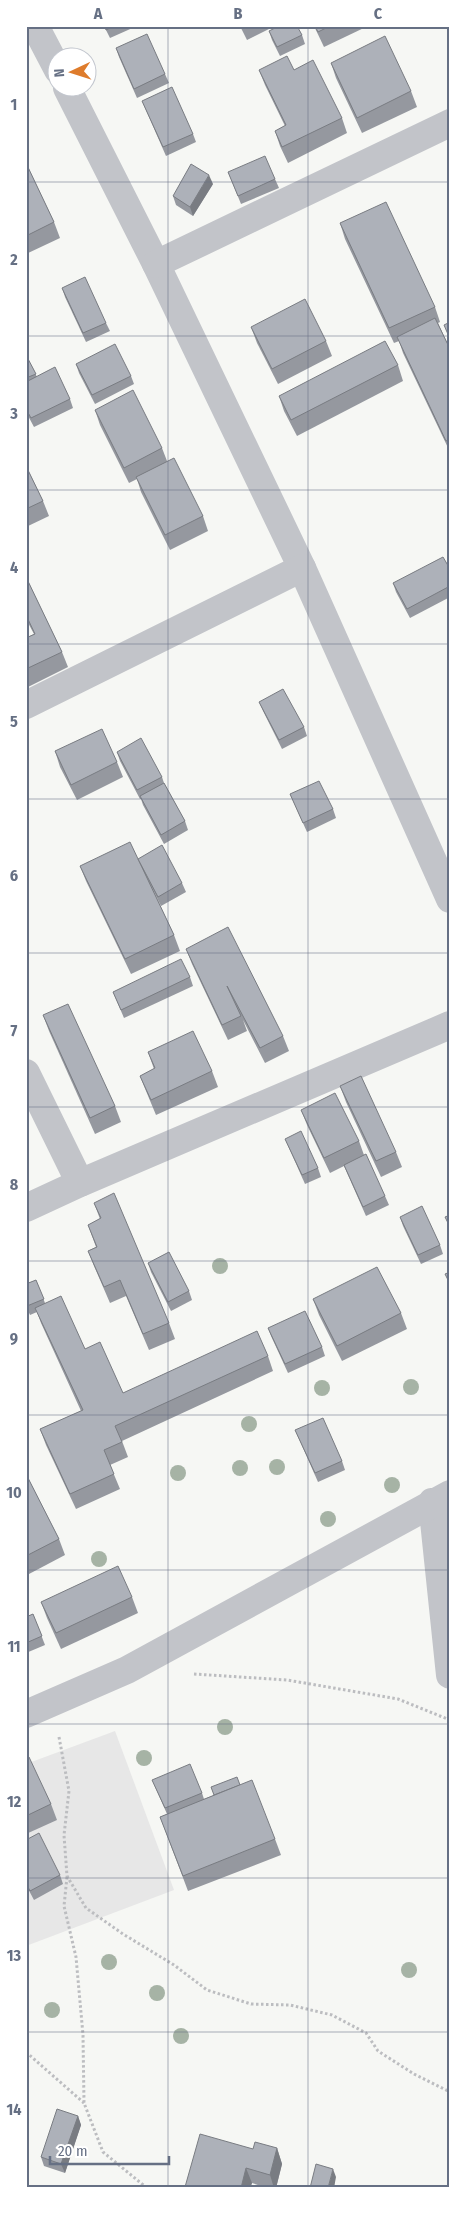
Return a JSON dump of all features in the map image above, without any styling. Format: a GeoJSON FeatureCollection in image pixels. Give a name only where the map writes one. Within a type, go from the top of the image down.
{"type":"FeatureCollection","features":[{"type":"Feature","properties":{"kind":"street"},"geometry":{"type":"LineString","coordinates":[[35,26],[48,51]]}},
{"type":"Feature","properties":{"kind":"street"},"geometry":{"type":"LineString","coordinates":[[71,98],[156,264],[302,568],[450,899]]}},
{"type":"Feature","properties":{"kind":"street"},"geometry":{"type":"LineString","coordinates":[[156,264],[450,123]]}},
{"type":"Feature","properties":{"kind":"street"},"geometry":{"type":"LineString","coordinates":[[26,705],[302,568]]}},
{"type":"Feature","properties":{"kind":"street"},"geometry":{"type":"LineString","coordinates":[[26,1208],[80,1183],[450,1025]]}},
{"type":"Feature","properties":{"kind":"street"},"geometry":{"type":"LineString","coordinates":[[26,1073],[80,1183]]}},
{"type":"Feature","properties":{"kind":"street"},"geometry":{"type":"LineString","coordinates":[[35,1711],[127,1670],[441,1498],[450,1675]]}},
{"type":"Feature","properties":{"kind":"path"},"geometry":{"type":"LineString","coordinates":[[184,1673],[287,1680],[398,1699],[450,1720]]}},
{"type":"Feature","properties":{"kind":"path"},"geometry":{"type":"LineString","coordinates":[[35,1711],[61,1741],[70,1792],[64,1835],[67,1876],[64,1906],[76,1956],[83,2035],[84,2103],[103,2152],[147,2188]]}},
{"type":"Feature","properties":{"kind":"path"},"geometry":{"type":"LineString","coordinates":[[67,1876],[86,1908],[123,1934],[174,1965],[207,1990],[251,2004],[290,2005],[332,2016],[366,2033],[378,2051],[414,2074],[450,2092]]}},
{"type":"Feature","properties":{"kind":"path"},"geometry":{"type":"LineString","coordinates":[[26,2052],[84,2103]]}},
{"type":"Feature","properties":{"kind":"shaded area"},"geometry":{"type":"Polygon","coordinates":[[[115,1731],[174,1890],[26,1946],[26,1764],[115,1731]]]}},
{"type":"Feature","properties":{"kind":"building"},"geometry":{"type":"Polygon","coordinates":[[[105,26],[114,26],[106,30],[105,26]]]}},
{"type":"Feature","properties":{"kind":"building"},"geometry":{"type":"Polygon","coordinates":[[[279,26],[297,26],[302,35],[277,47],[269,31],[279,26]]]}},
{"type":"Feature","properties":{"kind":"building"},"geometry":{"type":"Polygon","coordinates":[[[315,26],[330,26],[318,32],[315,26]]]}},
{"type":"Feature","properties":{"kind":"building"},"geometry":{"type":"Polygon","coordinates":[[[147,34],[165,74],[134,89],[116,48],[147,34]]]}},
{"type":"Feature","properties":{"kind":"building"},"geometry":{"type":"Polygon","coordinates":[[[385,36],[411,91],[357,118],[331,63],[385,36]]]}},
{"type":"Feature","properties":{"kind":"building"},"geometry":{"type":"Polygon","coordinates":[[[287,56],[294,70],[313,60],[342,118],[282,147],[275,131],[286,125],[259,70],[287,56]]]}},
{"type":"Feature","properties":{"kind":"building"},"geometry":{"type":"Polygon","coordinates":[[[172,87],[193,134],[163,147],[142,101],[172,87]]]}},
{"type":"Feature","properties":{"kind":"building"},"geometry":{"type":"Polygon","coordinates":[[[265,156],[275,179],[238,196],[228,172],[265,156]]]}},
{"type":"Feature","properties":{"kind":"building"},"geometry":{"type":"Polygon","coordinates":[[[26,163],[54,222],[26,236],[26,163]]]}},
{"type":"Feature","properties":{"kind":"building"},"geometry":{"type":"Polygon","coordinates":[[[191,164],[209,175],[190,207],[173,196],[191,164]]]}},
{"type":"Feature","properties":{"kind":"building"},"geometry":{"type":"Polygon","coordinates":[[[386,202],[435,307],[389,328],[340,223],[386,202]]]}},
{"type":"Feature","properties":{"kind":"building"},"geometry":{"type":"Polygon","coordinates":[[[85,277],[106,323],[83,333],[62,288],[85,277]]]}},
{"type":"Feature","properties":{"kind":"building"},"geometry":{"type":"Polygon","coordinates":[[[305,299],[326,341],[272,369],[251,327],[305,299]]]}},
{"type":"Feature","properties":{"kind":"building"},"geometry":{"type":"Polygon","coordinates":[[[435,318],[450,349],[450,439],[446,441],[397,337],[435,318]]]}},
{"type":"Feature","properties":{"kind":"building"},"geometry":{"type":"Polygon","coordinates":[[[450,322],[450,339],[444,325],[450,322]]]}},
{"type":"Feature","properties":{"kind":"building"},"geometry":{"type":"Polygon","coordinates":[[[385,341],[398,365],[291,420],[279,396],[385,341]]]}},
{"type":"Feature","properties":{"kind":"building"},"geometry":{"type":"Polygon","coordinates":[[[115,344],[131,376],[92,395],[76,364],[115,344]]]}},
{"type":"Feature","properties":{"kind":"building"},"geometry":{"type":"Polygon","coordinates":[[[26,355],[36,374],[26,378],[26,355]]]}},
{"type":"Feature","properties":{"kind":"building"},"geometry":{"type":"Polygon","coordinates":[[[55,367],[70,399],[31,418],[26,409],[26,382],[55,367]]]}},
{"type":"Feature","properties":{"kind":"building"},"geometry":{"type":"Polygon","coordinates":[[[133,390],[162,448],[124,468],[95,410],[133,390]]]}},
{"type":"Feature","properties":{"kind":"building"},"geometry":{"type":"Polygon","coordinates":[[[174,458],[203,516],[165,535],[136,477],[174,458]]]}},
{"type":"Feature","properties":{"kind":"building"},"geometry":{"type":"Polygon","coordinates":[[[26,466],[43,501],[26,509],[26,466]]]}},
{"type":"Feature","properties":{"kind":"building"},"geometry":{"type":"Polygon","coordinates":[[[443,557],[450,569],[450,586],[407,609],[393,583],[443,557]]]}},
{"type":"Feature","properties":{"kind":"building"},"geometry":{"type":"Polygon","coordinates":[[[26,577],[62,652],[26,669],[26,638],[35,634],[26,615],[26,577]]]}},
{"type":"Feature","properties":{"kind":"building"},"geometry":{"type":"Polygon","coordinates":[[[283,689],[304,727],[279,740],[259,702],[283,689]]]}},
{"type":"Feature","properties":{"kind":"building"},"geometry":{"type":"Polygon","coordinates":[[[102,729],[117,762],[71,785],[55,751],[102,729]]]}},
{"type":"Feature","properties":{"kind":"building"},"geometry":{"type":"Polygon","coordinates":[[[141,738],[162,777],[137,790],[117,752],[141,738]]]}},
{"type":"Feature","properties":{"kind":"building"},"geometry":{"type":"Polygon","coordinates":[[[319,781],[333,809],[303,823],[290,794],[319,781]]]}},
{"type":"Feature","properties":{"kind":"building"},"geometry":{"type":"Polygon","coordinates":[[[164,783],[185,821],[161,835],[140,796],[164,783]]]}},
{"type":"Feature","properties":{"kind":"building"},"geometry":{"type":"Polygon","coordinates":[[[130,842],[174,935],[125,959],[80,866],[130,842]]]}},
{"type":"Feature","properties":{"kind":"building"},"geometry":{"type":"Polygon","coordinates":[[[162,845],[182,883],[158,897],[138,859],[162,845]]]}},
{"type":"Feature","properties":{"kind":"building"},"geometry":{"type":"Polygon","coordinates":[[[228,927],[283,1036],[260,1048],[227,986],[241,1016],[222,1025],[186,949],[228,927]]]}},
{"type":"Feature","properties":{"kind":"building"},"geometry":{"type":"Polygon","coordinates":[[[181,959],[190,977],[121,1010],[113,992],[181,959]]]}},
{"type":"Feature","properties":{"kind":"building"},"geometry":{"type":"Polygon","coordinates":[[[68,1004],[115,1106],[90,1118],[43,1015],[68,1004]]]}},
{"type":"Feature","properties":{"kind":"building"},"geometry":{"type":"Polygon","coordinates":[[[193,1031],[212,1071],[151,1100],[140,1076],[155,1068],[148,1052],[193,1031]]]}},
{"type":"Feature","properties":{"kind":"building"},"geometry":{"type":"Polygon","coordinates":[[[361,1076],[396,1152],[376,1161],[340,1086],[361,1076]]]}},
{"type":"Feature","properties":{"kind":"building"},"geometry":{"type":"Polygon","coordinates":[[[335,1093],[359,1141],[324,1158],[301,1110],[335,1093]]]}},
{"type":"Feature","properties":{"kind":"building"},"geometry":{"type":"Polygon","coordinates":[[[301,1131],[318,1168],[302,1175],[285,1139],[301,1131]]]}},
{"type":"Feature","properties":{"kind":"building"},"geometry":{"type":"Polygon","coordinates":[[[366,1154],[385,1196],[363,1207],[344,1165],[366,1154]]]}},
{"type":"Feature","properties":{"kind":"building"},"geometry":{"type":"Polygon","coordinates":[[[114,1193],[169,1323],[143,1334],[120,1280],[104,1287],[88,1251],[97,1247],[88,1225],[101,1218],[94,1203],[114,1193]]]}},
{"type":"Feature","properties":{"kind":"building"},"geometry":{"type":"Polygon","coordinates":[[[422,1206],[440,1245],[418,1255],[400,1217],[422,1206]]]}},
{"type":"Feature","properties":{"kind":"building"},"geometry":{"type":"Polygon","coordinates":[[[450,1215],[450,1227],[445,1217],[450,1215]]]}},
{"type":"Feature","properties":{"kind":"building"},"geometry":{"type":"Polygon","coordinates":[[[169,1252],[189,1291],[168,1302],[148,1263],[169,1252]]]}},
{"type":"Feature","properties":{"kind":"building"},"geometry":{"type":"Polygon","coordinates":[[[377,1267],[401,1313],[337,1346],[313,1299],[377,1267]]]}},
{"type":"Feature","properties":{"kind":"building"},"geometry":{"type":"Polygon","coordinates":[[[450,1272],[450,1284],[445,1274],[450,1272]]]}},
{"type":"Feature","properties":{"kind":"building"},"geometry":{"type":"Polygon","coordinates":[[[36,1280],[44,1299],[27,1306],[26,1284],[36,1280]]]}},
{"type":"Feature","properties":{"kind":"building"},"geometry":{"type":"Polygon","coordinates":[[[61,1296],[85,1349],[100,1342],[123,1393],[257,1331],[268,1356],[115,1426],[122,1442],[104,1450],[114,1474],[70,1494],[40,1429],[83,1410],[35,1308],[61,1296]]]}},
{"type":"Feature","properties":{"kind":"building"},"geometry":{"type":"Polygon","coordinates":[[[305,1311],[322,1347],[285,1364],[268,1328],[305,1311]]]}},
{"type":"Feature","properties":{"kind":"building"},"geometry":{"type":"Polygon","coordinates":[[[323,1418],[342,1461],[315,1473],[295,1430],[323,1418]]]}},
{"type":"Feature","properties":{"kind":"building"},"geometry":{"type":"Polygon","coordinates":[[[26,1474],[59,1539],[26,1556],[26,1474]]]}},
{"type":"Feature","properties":{"kind":"building"},"geometry":{"type":"Polygon","coordinates":[[[118,1566],[132,1597],[56,1633],[41,1602],[118,1566]]]}},
{"type":"Feature","properties":{"kind":"building"},"geometry":{"type":"Polygon","coordinates":[[[33,1614],[42,1636],[26,1643],[26,1617],[33,1614]]]}},
{"type":"Feature","properties":{"kind":"building"},"geometry":{"type":"Polygon","coordinates":[[[29,1757],[51,1804],[26,1816],[26,1758],[29,1757]]]}},
{"type":"Feature","properties":{"kind":"building"},"geometry":{"type":"Polygon","coordinates":[[[190,1764],[202,1793],[165,1808],[152,1780],[190,1764]]]}},
{"type":"Feature","properties":{"kind":"building"},"geometry":{"type":"Polygon","coordinates":[[[237,1777],[240,1785],[214,1795],[211,1787],[237,1777]]]}},
{"type":"Feature","properties":{"kind":"building"},"geometry":{"type":"Polygon","coordinates":[[[252,1780],[275,1839],[183,1876],[160,1817],[252,1780]]]}},
{"type":"Feature","properties":{"kind":"building"},"geometry":{"type":"Polygon","coordinates":[[[39,1833],[60,1875],[30,1891],[26,1883],[26,1840],[39,1833]]]}},
{"type":"Feature","properties":{"kind":"building"},"geometry":{"type":"Polygon","coordinates":[[[57,2109],[78,2116],[61,2164],[41,2157],[57,2109]]]}},
{"type":"Feature","properties":{"kind":"building"},"geometry":{"type":"Polygon","coordinates":[[[200,2134],[253,2149],[255,2142],[277,2148],[270,2175],[246,2168],[241,2188],[185,2187],[200,2134]]]}},
{"type":"Feature","properties":{"kind":"building"},"geometry":{"type":"Polygon","coordinates":[[[316,2164],[333,2169],[328,2188],[310,2188],[316,2164]]]}}]}
